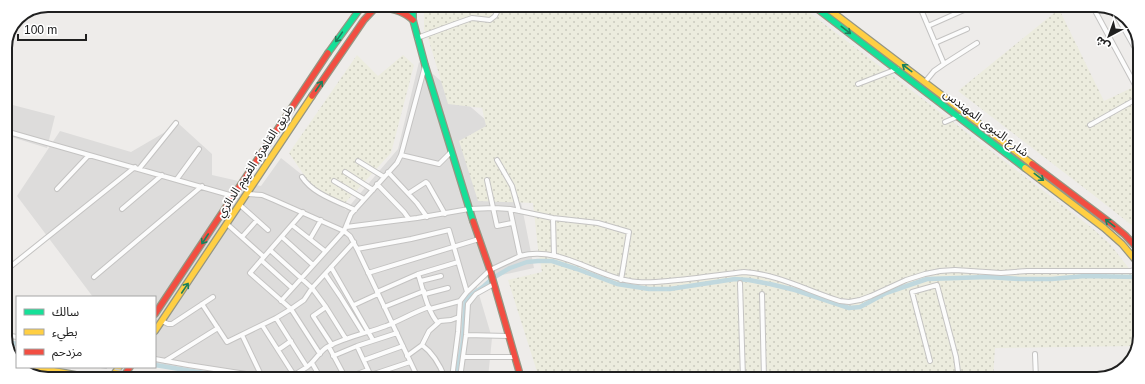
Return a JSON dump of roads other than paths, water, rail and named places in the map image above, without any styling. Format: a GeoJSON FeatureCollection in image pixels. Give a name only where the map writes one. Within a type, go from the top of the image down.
{"type":"FeatureCollection","features":[{"type":"Feature","properties":{"kind":"main road","name":"طريق القاهرة, الفيوم الدائري"},"geometry":{"type":"LineString","coordinates":[[156,313],[339,36],[357,12]]}},
{"type":"Feature","properties":{"kind":"main road","name":"طريق القاهرة, الفيوم الدائري"},"geometry":{"type":"LineString","coordinates":[[156,330],[353,35],[371,12]]}},
{"type":"Feature","properties":{"kind":"main road"},"geometry":{"type":"LineString","coordinates":[[403,12],[413,20]]}},
{"type":"Feature","properties":{"kind":"main road"},"geometry":{"type":"LineString","coordinates":[[413,12],[413,20],[417,38],[451,152],[490,271],[519,372]]}},
{"type":"Feature","properties":{"kind":"main road","name":"شارع النبوى المهندس"},"geometry":{"type":"LineString","coordinates":[[822,12],[1104,228],[1122,244],[1133,257]]}},
{"type":"Feature","properties":{"kind":"main road","name":"شارع النبوى المهندس"},"geometry":{"type":"LineString","coordinates":[[833,12],[1074,194],[1125,235],[1133,244]]}},
{"type":"Feature","properties":{"kind":"main road"},"geometry":{"type":"LineString","coordinates":[[297,100],[305,106]]}},
{"type":"Feature","properties":{"kind":"main road"},"geometry":{"type":"LineString","coordinates":[[1059,193],[1064,187]]}},
{"type":"Feature","properties":{"kind":"main road"},"geometry":{"type":"LineString","coordinates":[[1069,201],[1070,197],[1074,194]]}},
{"type":"Feature","properties":{"kind":"main road"},"geometry":{"type":"LineString","coordinates":[[168,295],[176,301]]}},
{"type":"Feature","properties":{"kind":"main road"},"geometry":{"type":"LineString","coordinates":[[40,368],[63,372]]}},
{"type":"Feature","properties":{"kind":"street"},"geometry":{"type":"LineString","coordinates":[[417,38],[472,18],[490,20],[497,12]]}},
{"type":"Feature","properties":{"kind":"street"},"geometry":{"type":"LineString","coordinates":[[923,12],[944,64]]}},
{"type":"Feature","properties":{"kind":"street"},"geometry":{"type":"LineString","coordinates":[[928,26],[960,12]]}},
{"type":"Feature","properties":{"kind":"street"},"geometry":{"type":"LineString","coordinates":[[1096,12],[1133,83]]}},
{"type":"Feature","properties":{"kind":"street"},"geometry":{"type":"LineString","coordinates":[[1117,18],[1133,44]]}},
{"type":"Feature","properties":{"kind":"street"},"geometry":{"type":"LineString","coordinates":[[935,43],[967,29]]}},
{"type":"Feature","properties":{"kind":"street"},"geometry":{"type":"LineString","coordinates":[[925,82],[934,71],[977,43]]}},
{"type":"Feature","properties":{"kind":"street"},"geometry":{"type":"LineString","coordinates":[[281,301],[345,229],[355,210],[397,163],[401,155],[425,65]]}},
{"type":"Feature","properties":{"kind":"street"},"geometry":{"type":"LineString","coordinates":[[858,84],[897,69]]}},
{"type":"Feature","properties":{"kind":"street"},"geometry":{"type":"LineString","coordinates":[[1090,125],[1133,100]]}},
{"type":"Feature","properties":{"kind":"street"},"geometry":{"type":"LineString","coordinates":[[945,122],[959,116]]}},
{"type":"Feature","properties":{"kind":"street"},"geometry":{"type":"LineString","coordinates":[[12,266],[137,168],[176,123]]}},
{"type":"Feature","properties":{"kind":"street"},"geometry":{"type":"LineString","coordinates":[[12,133],[233,196]]}},
{"type":"Feature","properties":{"kind":"street"},"geometry":{"type":"LineString","coordinates":[[177,179],[199,149]]}},
{"type":"Feature","properties":{"kind":"street"},"geometry":{"type":"LineString","coordinates":[[401,155],[440,164],[451,152]]}},
{"type":"Feature","properties":{"kind":"street"},"geometry":{"type":"LineString","coordinates":[[58,189],[89,155]]}},
{"type":"Feature","properties":{"kind":"street"},"geometry":{"type":"LineString","coordinates":[[497,160],[512,186],[519,211]]}},
{"type":"Feature","properties":{"kind":"street"},"geometry":{"type":"LineString","coordinates":[[358,161],[384,177]]}},
{"type":"Feature","properties":{"kind":"street"},"geometry":{"type":"LineString","coordinates":[[345,172],[373,190]]}},
{"type":"Feature","properties":{"kind":"street"},"geometry":{"type":"LineString","coordinates":[[388,172],[409,194],[427,217]]}},
{"type":"Feature","properties":{"kind":"street"},"geometry":{"type":"LineString","coordinates":[[122,209],[162,175]]}},
{"type":"Feature","properties":{"kind":"street"},"geometry":{"type":"LineString","coordinates":[[302,176],[306,183],[316,190],[355,210]]}},
{"type":"Feature","properties":{"kind":"street"},"geometry":{"type":"LineString","coordinates":[[487,180],[497,226],[512,223]]}},
{"type":"Feature","properties":{"kind":"street"},"geometry":{"type":"LineString","coordinates":[[334,181],[364,199]]}},
{"type":"Feature","properties":{"kind":"street"},"geometry":{"type":"LineString","coordinates":[[409,194],[426,182],[445,214]]}},
{"type":"Feature","properties":{"kind":"street"},"geometry":{"type":"LineString","coordinates":[[377,184],[409,219]]}},
{"type":"Feature","properties":{"kind":"street"},"geometry":{"type":"LineString","coordinates":[[94,277],[202,186]]}},
{"type":"Feature","properties":{"kind":"street"},"geometry":{"type":"LineString","coordinates":[[247,194],[262,195],[345,229],[427,217],[469,209],[494,208],[510,209],[553,218],[598,223],[629,232],[621,280]]}},
{"type":"Feature","properties":{"kind":"street"},"geometry":{"type":"LineString","coordinates":[[240,205],[268,230]]}},
{"type":"Feature","properties":{"kind":"street"},"geometry":{"type":"LineString","coordinates":[[510,209],[520,256]]}},
{"type":"Feature","properties":{"kind":"street"},"geometry":{"type":"LineString","coordinates":[[303,212],[250,273],[291,309],[320,354]]}},
{"type":"Feature","properties":{"kind":"street"},"geometry":{"type":"LineString","coordinates":[[553,218],[554,256]]}},
{"type":"Feature","properties":{"kind":"street"},"geometry":{"type":"LineString","coordinates":[[242,237],[257,220]]}},
{"type":"Feature","properties":{"kind":"street"},"geometry":{"type":"LineString","coordinates":[[310,239],[321,220]]}},
{"type":"Feature","properties":{"kind":"street"},"geometry":{"type":"LineString","coordinates":[[227,224],[242,237],[292,288]]}},
{"type":"Feature","properties":{"kind":"street"},"geometry":{"type":"LineString","coordinates":[[292,225],[325,252]]}},
{"type":"Feature","properties":{"kind":"street"},"geometry":{"type":"LineString","coordinates":[[345,229],[354,242],[415,372]]}},
{"type":"Feature","properties":{"kind":"street"},"geometry":{"type":"LineString","coordinates":[[357,249],[449,230],[467,292]]}},
{"type":"Feature","properties":{"kind":"street"},"geometry":{"type":"LineString","coordinates":[[282,237],[313,265]]}},
{"type":"Feature","properties":{"kind":"street"},"geometry":{"type":"LineString","coordinates":[[368,273],[479,239]]}},
{"type":"Feature","properties":{"kind":"street"},"geometry":{"type":"LineString","coordinates":[[202,304],[227,342],[276,318],[303,301],[312,288],[354,242]]}},
{"type":"Feature","properties":{"kind":"street"},"geometry":{"type":"LineString","coordinates":[[270,250],[312,288],[326,307],[346,340]]}},
{"type":"Feature","properties":{"kind":"street"},"geometry":{"type":"LineString","coordinates":[[453,372],[460,301],[467,292],[490,271],[520,256],[537,253],[554,256],[585,265],[608,276],[621,280],[638,282],[687,279],[754,272],[779,279],[830,298],[849,302],[871,296],[906,280],[940,271],[1133,271]]}},
{"type":"Feature","properties":{"kind":"street"},"geometry":{"type":"LineString","coordinates":[[354,305],[418,274],[458,262]]}},
{"type":"Feature","properties":{"kind":"street"},"geometry":{"type":"LineString","coordinates":[[331,267],[373,340]]}},
{"type":"Feature","properties":{"kind":"street"},"geometry":{"type":"LineString","coordinates":[[325,274],[363,333]]}},
{"type":"Feature","properties":{"kind":"street"},"geometry":{"type":"LineString","coordinates":[[418,274],[430,308],[435,320],[438,323]]}},
{"type":"Feature","properties":{"kind":"street"},"geometry":{"type":"LineString","coordinates":[[421,281],[441,276]]}},
{"type":"Feature","properties":{"kind":"street"},"geometry":{"type":"LineString","coordinates":[[461,372],[466,335],[468,304],[476,294],[493,282]]}},
{"type":"Feature","properties":{"kind":"street"},"geometry":{"type":"LineString","coordinates":[[740,284],[743,372]]}},
{"type":"Feature","properties":{"kind":"street"},"geometry":{"type":"LineString","coordinates":[[930,361],[912,292],[937,285],[956,357],[958,372]]}},
{"type":"Feature","properties":{"kind":"street"},"geometry":{"type":"LineString","coordinates":[[384,307],[424,292],[448,288]]}},
{"type":"Feature","properties":{"kind":"street"},"geometry":{"type":"LineString","coordinates":[[762,294],[764,372]]}},
{"type":"Feature","properties":{"kind":"street"},"geometry":{"type":"LineString","coordinates":[[162,321],[172,324],[213,297]]}},
{"type":"Feature","properties":{"kind":"street"},"geometry":{"type":"LineString","coordinates":[[299,372],[312,363],[330,346],[430,308],[460,301]]}},
{"type":"Feature","properties":{"kind":"street"},"geometry":{"type":"LineString","coordinates":[[326,307],[313,316],[330,346],[333,356],[342,372]]}},
{"type":"Feature","properties":{"kind":"street"},"geometry":{"type":"LineString","coordinates":[[407,356],[422,345],[429,331],[440,321],[451,320],[459,317]]}},
{"type":"Feature","properties":{"kind":"street"},"geometry":{"type":"LineString","coordinates":[[276,318],[307,367]]}},
{"type":"Feature","properties":{"kind":"street"},"geometry":{"type":"LineString","coordinates":[[262,325],[291,372]]}},
{"type":"Feature","properties":{"kind":"street"},"geometry":{"type":"LineString","coordinates":[[165,361],[218,328]]}},
{"type":"Feature","properties":{"kind":"street"},"geometry":{"type":"LineString","coordinates":[[333,356],[373,340],[397,333]]}},
{"type":"Feature","properties":{"kind":"street"},"geometry":{"type":"LineString","coordinates":[[242,335],[261,372]]}},
{"type":"Feature","properties":{"kind":"street"},"geometry":{"type":"LineString","coordinates":[[466,335],[508,336]]}},
{"type":"Feature","properties":{"kind":"street"},"geometry":{"type":"LineString","coordinates":[[278,350],[291,341]]}},
{"type":"Feature","properties":{"kind":"street"},"geometry":{"type":"LineString","coordinates":[[422,345],[427,348],[434,357],[442,372]]}},
{"type":"Feature","properties":{"kind":"street"},"geometry":{"type":"LineString","coordinates":[[357,346],[368,370],[363,372]]}},
{"type":"Feature","properties":{"kind":"street"},"geometry":{"type":"LineString","coordinates":[[364,360],[403,346]]}},
{"type":"Feature","properties":{"kind":"street"},"geometry":{"type":"LineString","coordinates":[[1035,354],[1036,372]]}},
{"type":"Feature","properties":{"kind":"street"},"geometry":{"type":"LineString","coordinates":[[463,357],[515,358]]}},
{"type":"Feature","properties":{"kind":"street"},"geometry":{"type":"LineString","coordinates":[[156,359],[233,372]]}},
{"type":"Feature","properties":{"kind":"street"},"geometry":{"type":"LineString","coordinates":[[382,372],[410,362]]}},
{"type":"Feature","properties":{"kind":"street"},"geometry":{"type":"LineString","coordinates":[[312,363],[317,372]]}},
{"type":"Feature","properties":{"kind":"waterway"},"geometry":{"type":"LineString","coordinates":[[457,372],[463,342],[466,299],[493,278],[510,268],[527,262],[552,261],[617,284],[649,289],[670,289],[735,279],[749,280],[795,290],[849,308],[860,307],[886,293],[927,279],[987,277],[1052,279],[1085,276],[1133,277]]}},
{"type":"Feature","properties":{"kind":"waterway"},"geometry":{"type":"LineString","coordinates":[[156,365],[198,372]]}},
{"type":"Feature","properties":{"kind":"railway"},"geometry":{"type":"LineString","coordinates":[[106,368],[132,372]]}}]}
